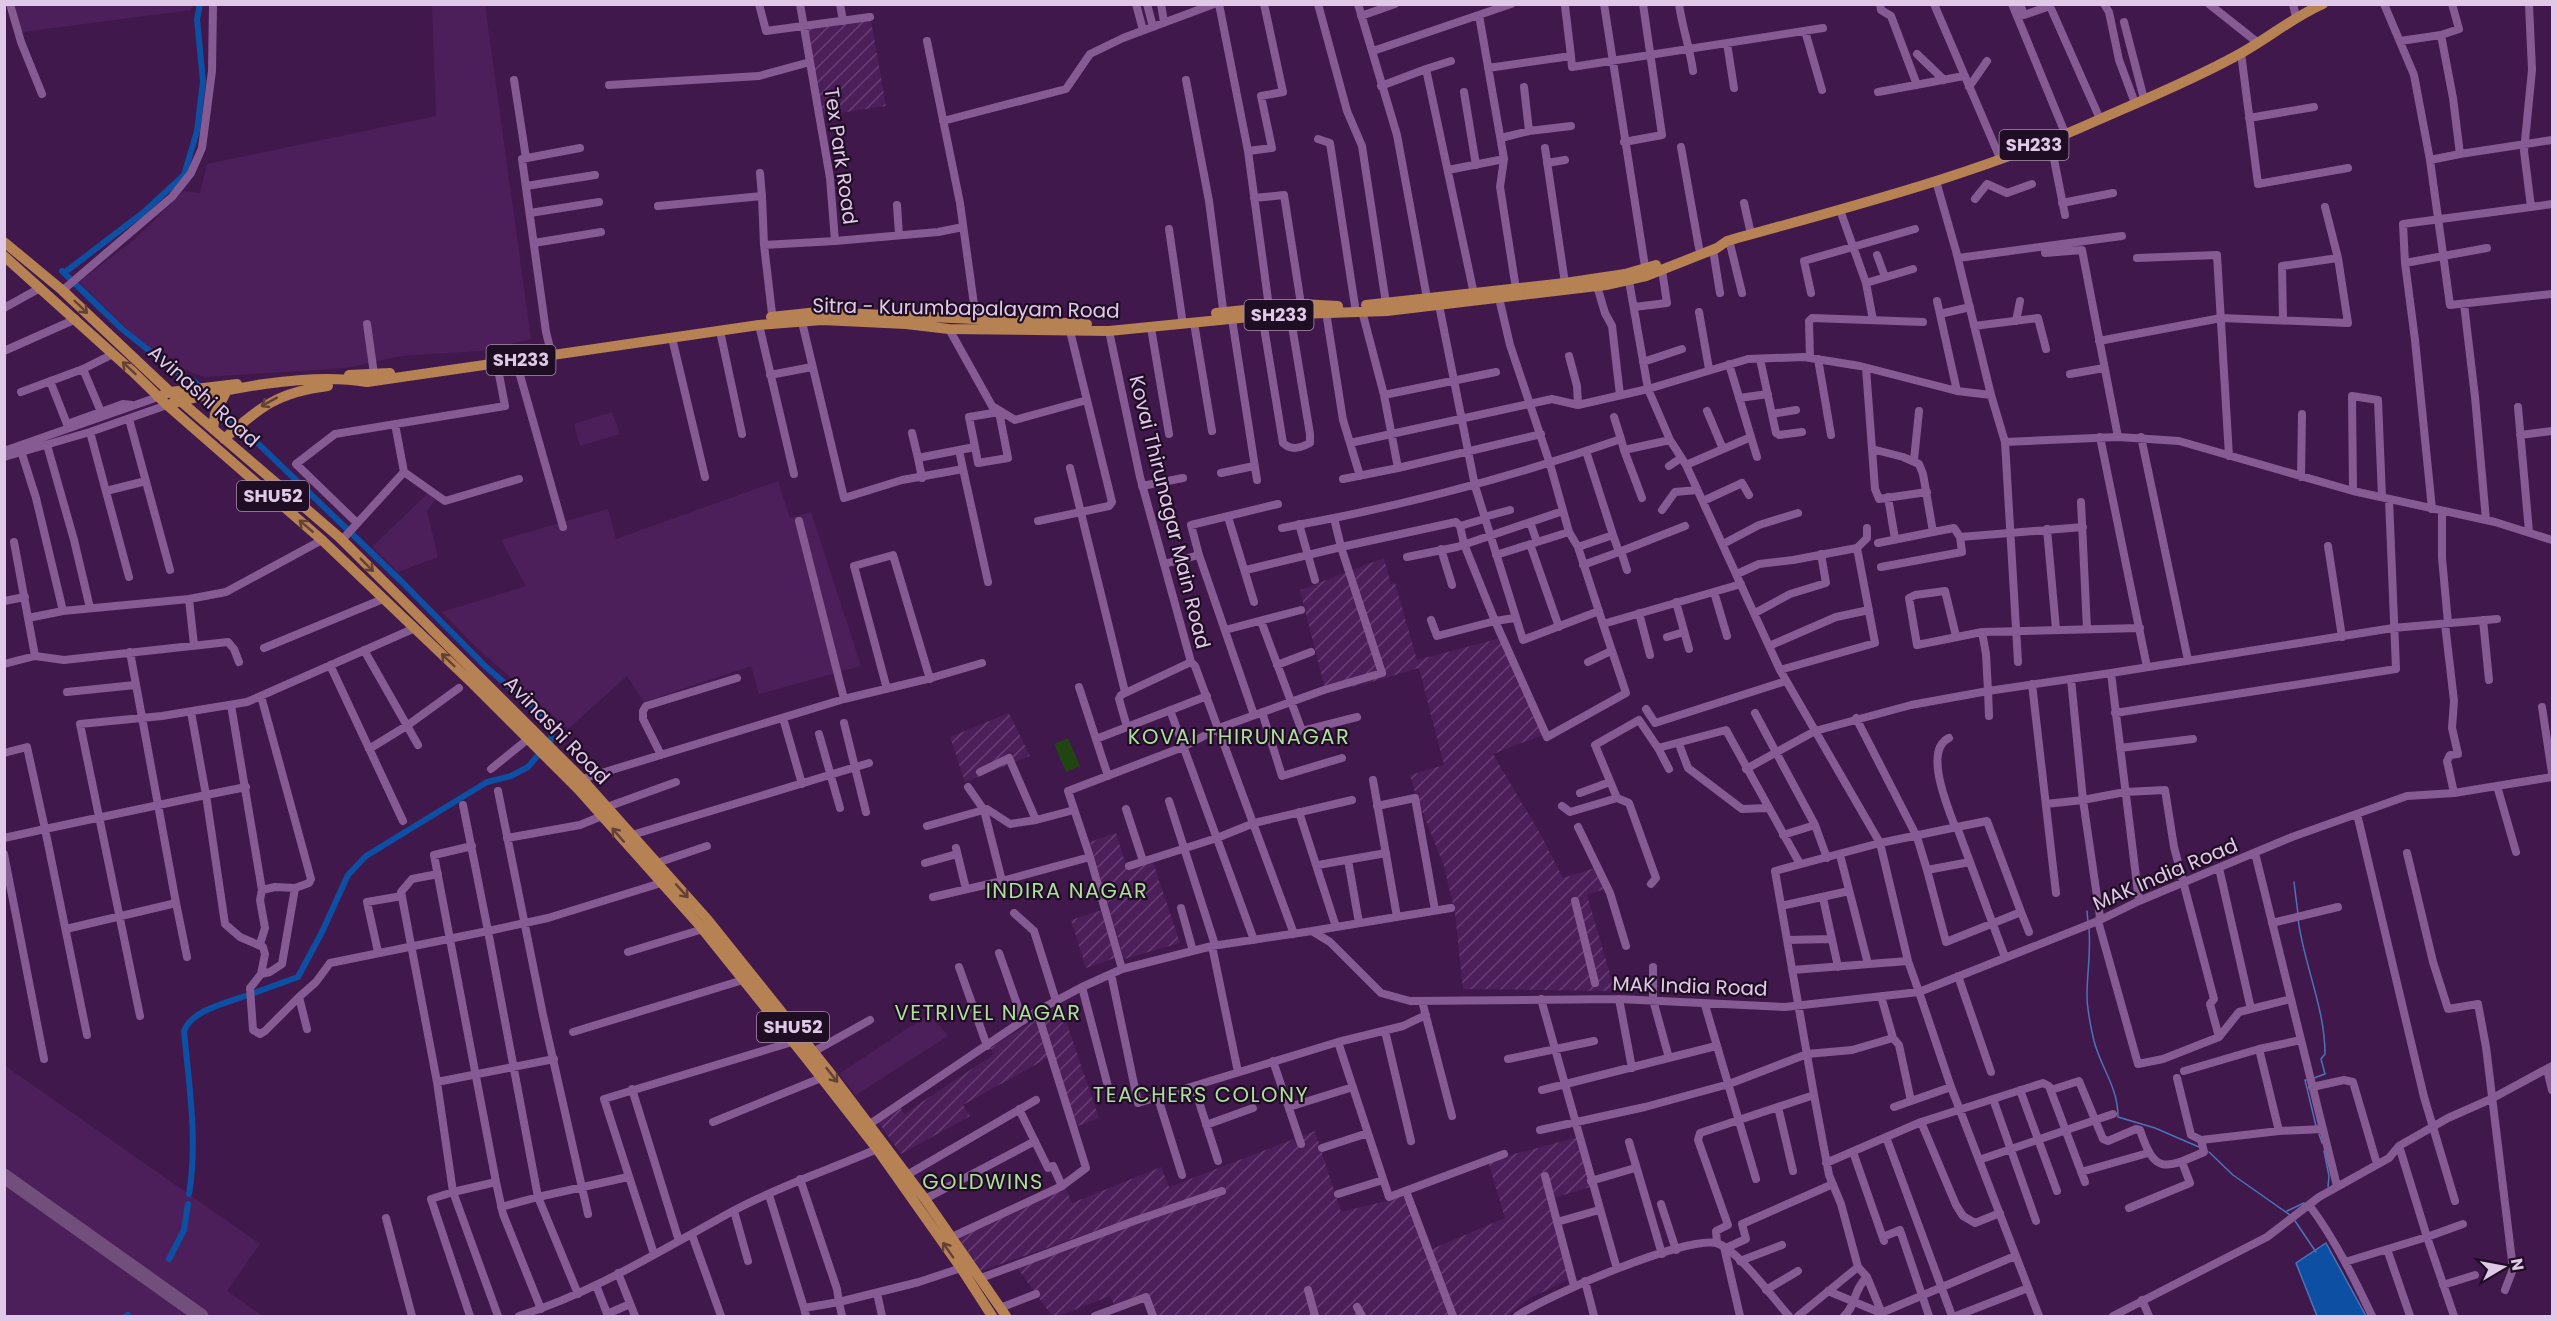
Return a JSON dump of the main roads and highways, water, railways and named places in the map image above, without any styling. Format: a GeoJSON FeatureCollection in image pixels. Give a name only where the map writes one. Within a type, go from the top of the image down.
{"type":"FeatureCollection","features":[{"type":"Feature","properties":{"kind":"main road","name":"Sitra - Kurumbapalayam Road"},"geometry":{"type":"LineString","coordinates":[[158,397],[170,392],[223,393],[251,385],[370,378],[773,320],[906,324],[949,329],[1109,331],[1194,323],[1266,311],[1290,314],[1439,305],[1629,281],[1713,250],[1728,240],[1936,181],[2050,139],[2100,119],[2241,53],[2296,17],[2324,4]]}},
{"type":"Feature","properties":{"kind":"main road"},"geometry":{"type":"LineString","coordinates":[[1266,311],[1301,304],[1359,309],[1386,303],[1646,273],[1699,248],[1728,240]]}},
{"type":"Feature","properties":{"kind":"main road","name":"Avinashi Road"},"geometry":{"type":"LineString","coordinates":[[4,242],[66,287],[170,392],[213,429],[226,436],[341,539],[535,742]]}},
{"type":"Feature","properties":{"kind":"main road","name":"Avinashi Road"},"geometry":{"type":"LineString","coordinates":[[4,256],[158,397],[326,543],[553,758],[604,811],[632,835],[708,920],[813,1052],[866,1127],[877,1149],[961,1268],[992,1317]]}},
{"type":"Feature","properties":{"kind":"main road"},"geometry":{"type":"LineString","coordinates":[[773,320],[818,312],[1112,324],[1226,317]]}},
{"type":"Feature","properties":{"kind":"main road","name":"Sitra - Kurumbapalayam Road"},"geometry":{"type":"LineString","coordinates":[[167,405],[181,401],[210,386],[370,378],[496,364],[552,353],[759,325],[773,320]]}},
{"type":"Feature","properties":{"kind":"main road"},"geometry":{"type":"LineString","coordinates":[[226,436],[265,404],[283,395],[370,378]]}},
{"type":"Feature","properties":{"kind":"main road"},"geometry":{"type":"LineString","coordinates":[[213,429],[223,393]]}},
{"type":"Feature","properties":{"kind":"main road"},"geometry":{"type":"LineString","coordinates":[[326,543],[341,539]]}},
{"type":"Feature","properties":{"kind":"main road","name":"Avinashi Road"},"geometry":{"type":"LineString","coordinates":[[553,758],[582,779],[604,811],[661,883],[703,929],[821,1078],[907,1176],[1003,1312]]}},
{"type":"Feature","properties":{"kind":"water"},"geometry":{"type":"Polygon","coordinates":[[[2326,1243],[2366,1316],[2317,1316],[2296,1263],[2326,1243]]]}},
{"type":"Feature","properties":{"kind":"waterway"},"geometry":{"type":"LineString","coordinates":[[64,273],[144,212],[184,175],[197,131],[203,81],[197,19],[200,4]]}},
{"type":"Feature","properties":{"kind":"waterway"},"geometry":{"type":"LineString","coordinates":[[62,271],[122,329],[181,376],[195,382],[222,414],[246,432],[400,580],[485,666],[552,724],[551,740],[528,767],[511,776],[487,782],[366,856],[348,875],[298,977],[254,993]]}},
{"type":"Feature","properties":{"kind":"waterway"},"geometry":{"type":"LineString","coordinates":[[2294,882],[2298,914]]}},
{"type":"Feature","properties":{"kind":"waterway"},"geometry":{"type":"LineString","coordinates":[[2087,911],[2088,922]]}},
{"type":"Feature","properties":{"kind":"waterway"},"geometry":{"type":"LineString","coordinates":[[2298,919],[2324,1037],[2325,1054],[2321,1059],[2325,1074],[2314,1078]]}},
{"type":"Feature","properties":{"kind":"waterway"},"geometry":{"type":"LineString","coordinates":[[2089,929],[2088,1012],[2097,1051],[2115,1096],[2118,1117],[2155,1128],[2199,1147]]}},
{"type":"Feature","properties":{"kind":"waterway"},"geometry":{"type":"LineString","coordinates":[[189,1194],[193,1133],[184,1031],[188,1024],[202,1013],[245,996]]}},
{"type":"Feature","properties":{"kind":"waterway"},"geometry":{"type":"LineString","coordinates":[[2307,1080],[2305,1080],[2316,1126]]}},
{"type":"Feature","properties":{"kind":"waterway"},"geometry":{"type":"LineString","coordinates":[[2319,1134],[2322,1143]]}},
{"type":"Feature","properties":{"kind":"waterway"},"geometry":{"type":"LineString","coordinates":[[2324,1151],[2329,1176],[2328,1187]]}},
{"type":"Feature","properties":{"kind":"waterway"},"geometry":{"type":"LineString","coordinates":[[2209,1152],[2233,1175],[2290,1215]]}},
{"type":"Feature","properties":{"kind":"waterway"},"geometry":{"type":"LineString","coordinates":[[2287,1211],[2304,1203]]}},
{"type":"Feature","properties":{"kind":"waterway"},"geometry":{"type":"LineString","coordinates":[[169,1259],[184,1230],[188,1204]]}},
{"type":"Feature","properties":{"kind":"waterway"},"geometry":{"type":"LineString","coordinates":[[2295,1221],[2316,1252]]}},
{"type":"Feature","properties":{"kind":"district","name":"KOVAI THIRUNAGAR"},"geometry":{"type":"Point","coordinates":[1239,737]}},
{"type":"Feature","properties":{"kind":"district","name":"INDIRA NAGAR"},"geometry":{"type":"Point","coordinates":[1067,891]}},
{"type":"Feature","properties":{"kind":"district","name":"VETRIVEL NAGAR"},"geometry":{"type":"Point","coordinates":[988,1013]}},
{"type":"Feature","properties":{"kind":"district","name":"TEACHERS COLONY"},"geometry":{"type":"Point","coordinates":[1201,1095]}},
{"type":"Feature","properties":{"kind":"district","name":"GOLDWINS"},"geometry":{"type":"Point","coordinates":[983,1182]}}]}
